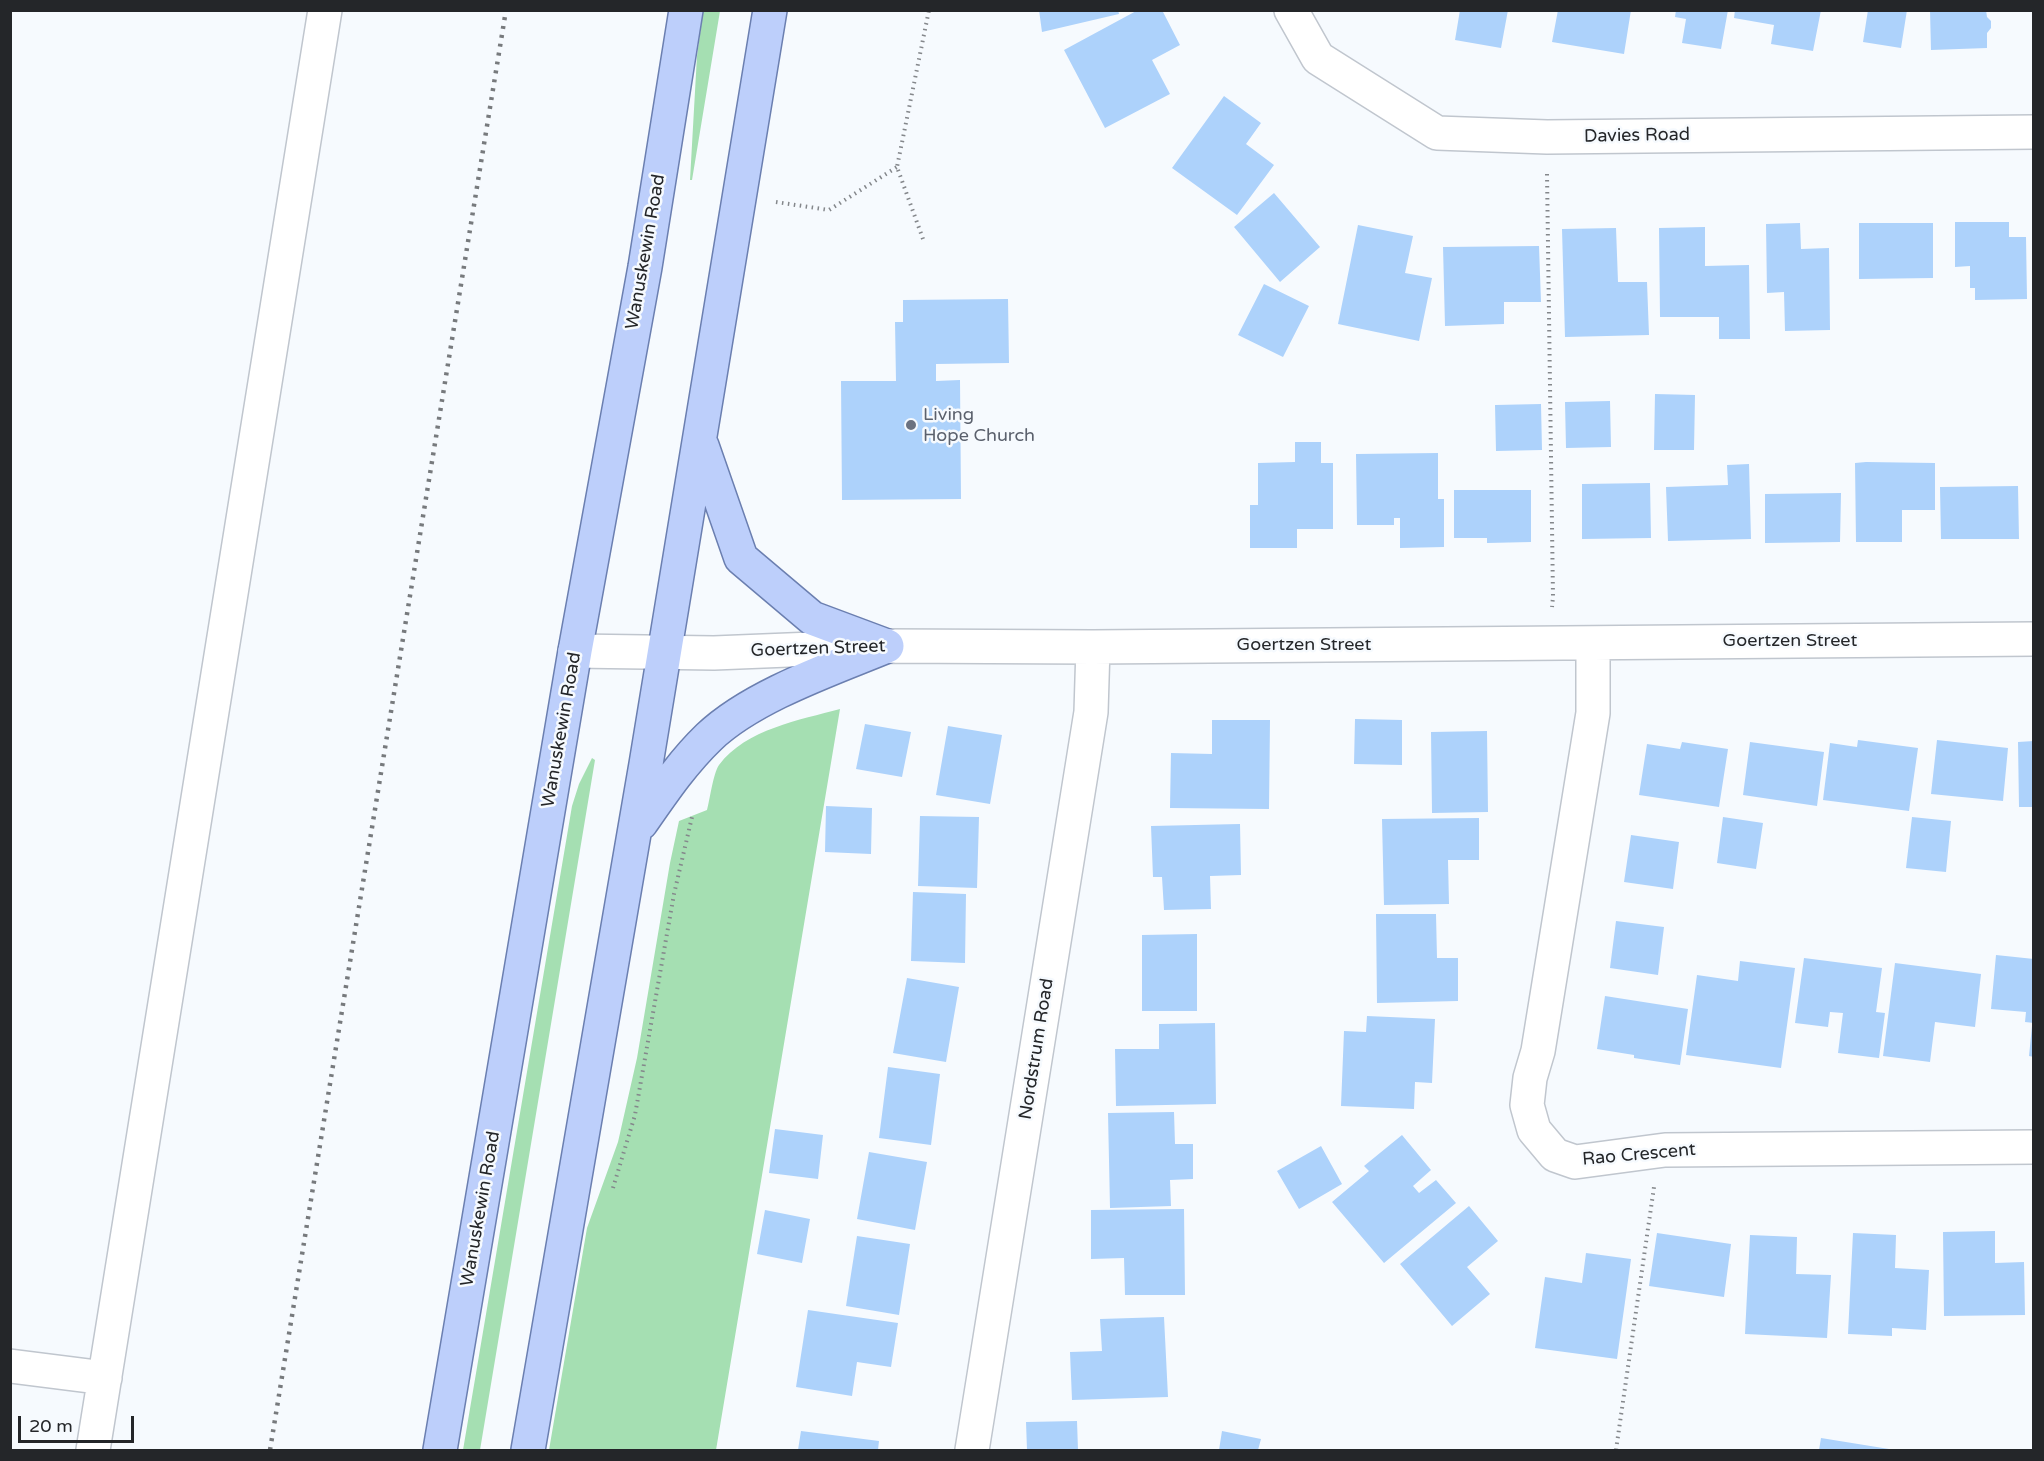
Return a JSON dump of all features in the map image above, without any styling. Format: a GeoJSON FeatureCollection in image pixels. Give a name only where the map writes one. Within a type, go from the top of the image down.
{"type":"FeatureCollection","features":[{"type":"Feature","properties":{"kind":"main road","name":"Wanuskewin Road"},"geometry":{"type":"LineString","coordinates":[[440,1450],[575,651],[645,267],[686,10]]}},
{"type":"Feature","properties":{"kind":"main road"},"geometry":{"type":"LineString","coordinates":[[528,1450],[665,652],[770,10]]}},
{"type":"Feature","properties":{"kind":"main road"},"geometry":{"type":"LineString","coordinates":[[700,441],[741,558],[812,618],[887,646]]}},
{"type":"Feature","properties":{"kind":"main road"},"geometry":{"type":"LineString","coordinates":[[634,832],[683,764],[710,736],[739,713],[807,679],[887,646]]}},
{"type":"Feature","properties":{"kind":"street"},"geometry":{"type":"LineString","coordinates":[[93,1450],[325,10]]}},
{"type":"Feature","properties":{"kind":"street","name":"Davies Road"},"geometry":{"type":"LineString","coordinates":[[1291,10],[1318,58],[1437,133],[1546,137],[2034,132]]}},
{"type":"Feature","properties":{"kind":"street","name":"Goertzen Street"},"geometry":{"type":"LineString","coordinates":[[575,651],[714,653],[887,646],[1093,647],[2034,639]]}},
{"type":"Feature","properties":{"kind":"street","name":"Rao Crescent"},"geometry":{"type":"LineString","coordinates":[[1593,643],[1593,713],[1538,1051],[1530,1078],[1527,1105],[1534,1130],[1555,1155],[1575,1162],[1665,1150],[2034,1147]]}},
{"type":"Feature","properties":{"kind":"street","name":"Nordstrum Road"},"geometry":{"type":"LineString","coordinates":[[972,1450],[1091,712],[1093,647]]}},
{"type":"Feature","properties":{"kind":"street"},"geometry":{"type":"LineString","coordinates":[[10,1366],[105,1378]]}},
{"type":"Feature","properties":{"kind":"path"},"geometry":{"type":"LineString","coordinates":[[923,239],[897,167],[929,10]]}},
{"type":"Feature","properties":{"kind":"path"},"geometry":{"type":"LineString","coordinates":[[770,202],[829,210],[897,167]]}},
{"type":"Feature","properties":{"kind":"path"},"geometry":{"type":"LineString","coordinates":[[1546,644],[1553,597],[1547,177]]}},
{"type":"Feature","properties":{"kind":"path"},"geometry":{"type":"LineString","coordinates":[[1616,1450],[1653,1190]]}},
{"type":"Feature","properties":{"kind":"green space"},"geometry":{"type":"Polygon","coordinates":[[[703,11],[720,11],[692,180],[690,180],[697,56],[703,11]]]}},
{"type":"Feature","properties":{"kind":"green space"},"geometry":{"type":"Polygon","coordinates":[[[840,709],[716,1450],[549,1450],[587,1228],[618,1142],[637,1058],[679,821],[707,810],[713,780],[719,765],[744,743],[759,734],[791,722],[840,709]]]}},
{"type":"Feature","properties":{"kind":"green space"},"geometry":{"type":"Polygon","coordinates":[[[592,758],[595,760],[480,1450],[463,1450],[572,806],[579,784],[592,758]]]}},
{"type":"Feature","properties":{"kind":"building"},"geometry":{"type":"Polygon","coordinates":[[[1039,10],[1118,10],[1119,14],[1042,32],[1039,10]]]}},
{"type":"Feature","properties":{"kind":"building"},"geometry":{"type":"Polygon","coordinates":[[[1138,10],[1162,10],[1180,45],[1152,60],[1170,94],[1105,128],[1064,50],[1138,10]]]}},
{"type":"Feature","properties":{"kind":"building"},"geometry":{"type":"Polygon","coordinates":[[[1460,10],[1508,10],[1501,48],[1455,40],[1460,10]]]}},
{"type":"Feature","properties":{"kind":"building"},"geometry":{"type":"Polygon","coordinates":[[[1558,10],[1631,10],[1624,54],[1552,42],[1558,10]]]}},
{"type":"Feature","properties":{"kind":"building"},"geometry":{"type":"Polygon","coordinates":[[[1676,10],[1728,10],[1721,49],[1682,43],[1686,19],[1675,17],[1676,10]]]}},
{"type":"Feature","properties":{"kind":"building"},"geometry":{"type":"Polygon","coordinates":[[[1735,10],[1821,10],[1813,51],[1771,44],[1774,25],[1734,18],[1735,10]]]}},
{"type":"Feature","properties":{"kind":"building"},"geometry":{"type":"Polygon","coordinates":[[[1868,10],[1907,10],[1901,48],[1863,42],[1868,10]]]}},
{"type":"Feature","properties":{"kind":"building"},"geometry":{"type":"Polygon","coordinates":[[[1930,10],[1986,10],[1987,17],[1991,21],[1991,28],[1987,33],[1987,48],[1931,50],[1930,10]]]}},
{"type":"Feature","properties":{"kind":"building"},"geometry":{"type":"Polygon","coordinates":[[[1224,96],[1261,123],[1246,144],[1274,165],[1237,215],[1172,168],[1224,96]]]}},
{"type":"Feature","properties":{"kind":"building"},"geometry":{"type":"Polygon","coordinates":[[[1274,193],[1320,247],[1280,282],[1234,227],[1274,193]]]}},
{"type":"Feature","properties":{"kind":"building"},"geometry":{"type":"Polygon","coordinates":[[[1955,222],[2009,222],[2009,237],[2026,237],[2027,299],[1975,300],[1975,288],[1970,288],[1970,266],[1955,267],[1955,222]]]}},
{"type":"Feature","properties":{"kind":"building"},"geometry":{"type":"Polygon","coordinates":[[[1800,223],[1801,249],[1829,248],[1830,330],[1785,331],[1784,292],[1767,293],[1766,224],[1800,223]]]}},
{"type":"Feature","properties":{"kind":"building"},"geometry":{"type":"Polygon","coordinates":[[[1859,223],[1933,223],[1933,278],[1859,279],[1859,223]]]}},
{"type":"Feature","properties":{"kind":"building"},"geometry":{"type":"Polygon","coordinates":[[[1358,225],[1413,236],[1405,273],[1432,278],[1419,341],[1338,324],[1358,225]]]}},
{"type":"Feature","properties":{"kind":"building"},"geometry":{"type":"Polygon","coordinates":[[[1705,227],[1705,266],[1749,265],[1750,339],[1719,339],[1719,317],[1660,317],[1659,228],[1705,227]]]}},
{"type":"Feature","properties":{"kind":"building"},"geometry":{"type":"Polygon","coordinates":[[[1616,228],[1618,282],[1647,282],[1649,335],[1565,337],[1562,229],[1616,228]]]}},
{"type":"Feature","properties":{"kind":"building"},"geometry":{"type":"Polygon","coordinates":[[[1539,246],[1541,302],[1504,302],[1504,324],[1445,326],[1443,247],[1539,246]]]}},
{"type":"Feature","properties":{"kind":"building"},"geometry":{"type":"Polygon","coordinates":[[[1264,284],[1309,306],[1283,357],[1238,335],[1264,284]]]}},
{"type":"Feature","properties":{"kind":"building"},"geometry":{"type":"Polygon","coordinates":[[[1008,299],[1009,363],[936,364],[936,381],[960,380],[961,499],[842,500],[841,381],[896,381],[895,322],[903,322],[903,300],[1008,299]]]}},
{"type":"Feature","properties":{"kind":"building"},"geometry":{"type":"Polygon","coordinates":[[[1655,394],[1695,395],[1694,450],[1654,450],[1655,394]]]}},
{"type":"Feature","properties":{"kind":"building"},"geometry":{"type":"Polygon","coordinates":[[[1610,401],[1611,447],[1566,448],[1565,402],[1610,401]]]}},
{"type":"Feature","properties":{"kind":"building"},"geometry":{"type":"Polygon","coordinates":[[[1541,404],[1542,450],[1496,451],[1495,405],[1541,404]]]}},
{"type":"Feature","properties":{"kind":"building"},"geometry":{"type":"Polygon","coordinates":[[[1295,442],[1321,442],[1321,463],[1333,463],[1333,529],[1297,529],[1297,548],[1250,548],[1250,505],[1258,505],[1258,463],[1295,462],[1295,442]]]}},
{"type":"Feature","properties":{"kind":"building"},"geometry":{"type":"Polygon","coordinates":[[[1438,453],[1438,499],[1444,499],[1444,547],[1400,548],[1400,518],[1394,518],[1394,525],[1357,525],[1356,454],[1438,453]]]}},
{"type":"Feature","properties":{"kind":"building"},"geometry":{"type":"Polygon","coordinates":[[[1855,463],[1935,463],[1935,510],[1902,510],[1902,542],[1856,542],[1855,463]]]}},
{"type":"Feature","properties":{"kind":"building"},"geometry":{"type":"Polygon","coordinates":[[[1749,464],[1751,539],[1668,541],[1666,487],[1728,485],[1727,465],[1749,464]]]}},
{"type":"Feature","properties":{"kind":"building"},"geometry":{"type":"Polygon","coordinates":[[[1650,483],[1651,538],[1582,539],[1582,484],[1650,483]]]}},
{"type":"Feature","properties":{"kind":"building"},"geometry":{"type":"Polygon","coordinates":[[[2018,486],[2019,539],[1941,539],[1940,487],[2018,486]]]}},
{"type":"Feature","properties":{"kind":"building"},"geometry":{"type":"Polygon","coordinates":[[[1454,490],[1531,490],[1531,542],[1487,543],[1487,538],[1454,538],[1454,490]]]}},
{"type":"Feature","properties":{"kind":"building"},"geometry":{"type":"Polygon","coordinates":[[[1841,493],[1840,542],[1765,543],[1765,494],[1841,493]]]}},
{"type":"Feature","properties":{"kind":"building"},"geometry":{"type":"Polygon","coordinates":[[[1355,719],[1402,720],[1402,765],[1354,764],[1355,719]]]}},
{"type":"Feature","properties":{"kind":"building"},"geometry":{"type":"Polygon","coordinates":[[[1212,720],[1270,720],[1269,809],[1170,808],[1171,753],[1212,754],[1212,720]]]}},
{"type":"Feature","properties":{"kind":"building"},"geometry":{"type":"Polygon","coordinates":[[[865,724],[911,732],[902,777],[856,769],[865,724]]]}},
{"type":"Feature","properties":{"kind":"building"},"geometry":{"type":"Polygon","coordinates":[[[948,726],[1002,735],[990,804],[936,795],[948,726]]]}},
{"type":"Feature","properties":{"kind":"building"},"geometry":{"type":"Polygon","coordinates":[[[1487,731],[1488,812],[1432,813],[1431,732],[1487,731]]]}},
{"type":"Feature","properties":{"kind":"building"},"geometry":{"type":"Polygon","coordinates":[[[1858,740],[1918,748],[1909,811],[1823,800],[1830,743],[1857,747],[1858,740]]]}},
{"type":"Feature","properties":{"kind":"building"},"geometry":{"type":"Polygon","coordinates":[[[1937,740],[2008,748],[2003,801],[1931,794],[1937,740]]]}},
{"type":"Feature","properties":{"kind":"building"},"geometry":{"type":"Polygon","coordinates":[[[2034,741],[2034,807],[2019,807],[2018,742],[2034,741]]]}},
{"type":"Feature","properties":{"kind":"building"},"geometry":{"type":"Polygon","coordinates":[[[1682,742],[1728,749],[1719,807],[1639,795],[1647,744],[1680,749],[1682,742]]]}},
{"type":"Feature","properties":{"kind":"building"},"geometry":{"type":"Polygon","coordinates":[[[1750,742],[1824,752],[1817,806],[1743,795],[1750,742]]]}},
{"type":"Feature","properties":{"kind":"building"},"geometry":{"type":"Polygon","coordinates":[[[826,806],[872,808],[871,854],[825,852],[826,806]]]}},
{"type":"Feature","properties":{"kind":"building"},"geometry":{"type":"Polygon","coordinates":[[[920,816],[979,817],[977,888],[918,886],[920,816]]]}},
{"type":"Feature","properties":{"kind":"building"},"geometry":{"type":"Polygon","coordinates":[[[1723,817],[1763,823],[1756,869],[1717,863],[1723,817]]]}},
{"type":"Feature","properties":{"kind":"building"},"geometry":{"type":"Polygon","coordinates":[[[1912,817],[1951,821],[1946,872],[1906,868],[1912,817]]]}},
{"type":"Feature","properties":{"kind":"building"},"geometry":{"type":"Polygon","coordinates":[[[1479,818],[1479,860],[1448,860],[1449,904],[1384,905],[1382,819],[1479,818]]]}},
{"type":"Feature","properties":{"kind":"building"},"geometry":{"type":"Polygon","coordinates":[[[1240,824],[1241,875],[1210,876],[1211,909],[1164,910],[1162,877],[1153,877],[1151,826],[1240,824]]]}},
{"type":"Feature","properties":{"kind":"building"},"geometry":{"type":"Polygon","coordinates":[[[1631,835],[1679,842],[1673,889],[1624,882],[1631,835]]]}},
{"type":"Feature","properties":{"kind":"building"},"geometry":{"type":"Polygon","coordinates":[[[913,892],[966,894],[965,963],[911,961],[913,892]]]}},
{"type":"Feature","properties":{"kind":"building"},"geometry":{"type":"Polygon","coordinates":[[[1376,914],[1436,914],[1437,958],[1458,958],[1458,1001],[1377,1003],[1376,914]]]}},
{"type":"Feature","properties":{"kind":"building"},"geometry":{"type":"Polygon","coordinates":[[[1616,921],[1664,927],[1658,975],[1610,968],[1616,921]]]}},
{"type":"Feature","properties":{"kind":"building"},"geometry":{"type":"Polygon","coordinates":[[[1197,934],[1197,1011],[1142,1011],[1142,935],[1197,934]]]}},
{"type":"Feature","properties":{"kind":"building"},"geometry":{"type":"Polygon","coordinates":[[[1996,955],[2034,959],[2034,1023],[2025,1022],[2026,1012],[1991,1009],[1996,955]]]}},
{"type":"Feature","properties":{"kind":"building"},"geometry":{"type":"Polygon","coordinates":[[[1804,958],[1882,968],[1876,1012],[1885,1013],[1879,1058],[1838,1053],[1843,1013],[1830,1012],[1828,1027],[1795,1023],[1804,958]]]}},
{"type":"Feature","properties":{"kind":"building"},"geometry":{"type":"Polygon","coordinates":[[[1740,961],[1795,968],[1781,1068],[1686,1055],[1697,975],[1738,981],[1740,961]]]}},
{"type":"Feature","properties":{"kind":"building"},"geometry":{"type":"Polygon","coordinates":[[[1895,963],[1981,974],[1975,1027],[1935,1022],[1930,1062],[1883,1056],[1895,963]]]}},
{"type":"Feature","properties":{"kind":"building"},"geometry":{"type":"Polygon","coordinates":[[[907,978],[959,987],[946,1062],[893,1053],[907,978]]]}},
{"type":"Feature","properties":{"kind":"building"},"geometry":{"type":"Polygon","coordinates":[[[1605,996],[1688,1009],[1680,1065],[1634,1058],[1634,1055],[1597,1049],[1605,996]]]}},
{"type":"Feature","properties":{"kind":"building"},"geometry":{"type":"Polygon","coordinates":[[[1367,1016],[1435,1019],[1432,1083],[1415,1082],[1414,1109],[1341,1106],[1344,1031],[1366,1032],[1367,1016]]]}},
{"type":"Feature","properties":{"kind":"building"},"geometry":{"type":"Polygon","coordinates":[[[1215,1023],[1216,1104],[1116,1106],[1115,1049],[1159,1049],[1159,1024],[1215,1023]]]}},
{"type":"Feature","properties":{"kind":"building"},"geometry":{"type":"Polygon","coordinates":[[[2032,1026],[2034,1026],[2034,1057],[2029,1056],[2032,1026]]]}},
{"type":"Feature","properties":{"kind":"building"},"geometry":{"type":"Polygon","coordinates":[[[888,1067],[940,1074],[931,1145],[879,1138],[888,1067]]]}},
{"type":"Feature","properties":{"kind":"building"},"geometry":{"type":"Polygon","coordinates":[[[1174,1112],[1175,1144],[1193,1144],[1193,1179],[1170,1180],[1171,1206],[1110,1208],[1108,1113],[1174,1112]]]}},
{"type":"Feature","properties":{"kind":"building"},"geometry":{"type":"Polygon","coordinates":[[[775,1129],[823,1135],[818,1179],[769,1173],[775,1129]]]}},
{"type":"Feature","properties":{"kind":"building"},"geometry":{"type":"Polygon","coordinates":[[[1402,1135],[1431,1170],[1413,1186],[1419,1193],[1436,1180],[1456,1203],[1384,1263],[1332,1202],[1369,1171],[1364,1166],[1402,1135]]]}},
{"type":"Feature","properties":{"kind":"building"},"geometry":{"type":"Polygon","coordinates":[[[1321,1146],[1342,1184],[1299,1209],[1277,1171],[1321,1146]]]}},
{"type":"Feature","properties":{"kind":"building"},"geometry":{"type":"Polygon","coordinates":[[[869,1152],[927,1162],[915,1230],[857,1219],[869,1152]]]}},
{"type":"Feature","properties":{"kind":"building"},"geometry":{"type":"Polygon","coordinates":[[[1469,1206],[1498,1241],[1467,1267],[1490,1294],[1452,1326],[1400,1264],[1469,1206]]]}},
{"type":"Feature","properties":{"kind":"building"},"geometry":{"type":"Polygon","coordinates":[[[1184,1209],[1185,1295],[1125,1295],[1124,1258],[1091,1259],[1091,1210],[1184,1209]]]}},
{"type":"Feature","properties":{"kind":"building"},"geometry":{"type":"Polygon","coordinates":[[[765,1210],[810,1219],[802,1263],[757,1254],[765,1210]]]}},
{"type":"Feature","properties":{"kind":"building"},"geometry":{"type":"Polygon","coordinates":[[[1995,1231],[1995,1263],[2024,1262],[2025,1315],[1944,1316],[1943,1232],[1995,1231]]]}},
{"type":"Feature","properties":{"kind":"building"},"geometry":{"type":"Polygon","coordinates":[[[1657,1233],[1731,1244],[1724,1297],[1649,1286],[1657,1233]]]}},
{"type":"Feature","properties":{"kind":"building"},"geometry":{"type":"Polygon","coordinates":[[[1853,1233],[1896,1235],[1895,1268],[1929,1270],[1926,1330],[1892,1328],[1892,1336],[1848,1334],[1853,1233]]]}},
{"type":"Feature","properties":{"kind":"building"},"geometry":{"type":"Polygon","coordinates":[[[1750,1235],[1797,1237],[1796,1274],[1831,1275],[1827,1338],[1745,1334],[1750,1235]]]}},
{"type":"Feature","properties":{"kind":"building"},"geometry":{"type":"Polygon","coordinates":[[[857,1236],[910,1244],[899,1315],[846,1306],[857,1236]]]}},
{"type":"Feature","properties":{"kind":"building"},"geometry":{"type":"Polygon","coordinates":[[[1586,1253],[1631,1259],[1617,1359],[1535,1348],[1545,1277],[1582,1283],[1586,1253]]]}},
{"type":"Feature","properties":{"kind":"building"},"geometry":{"type":"Polygon","coordinates":[[[808,1310],[898,1323],[891,1367],[857,1362],[852,1396],[796,1387],[808,1310]]]}},
{"type":"Feature","properties":{"kind":"building"},"geometry":{"type":"Polygon","coordinates":[[[1164,1317],[1168,1397],[1072,1400],[1070,1352],[1102,1351],[1100,1319],[1164,1317]]]}},
{"type":"Feature","properties":{"kind":"building"},"geometry":{"type":"Polygon","coordinates":[[[1077,1421],[1078,1450],[1027,1450],[1026,1422],[1077,1421]]]}},
{"type":"Feature","properties":{"kind":"building"},"geometry":{"type":"Polygon","coordinates":[[[801,1431],[879,1441],[878,1450],[798,1450],[801,1431]]]}},
{"type":"Feature","properties":{"kind":"building"},"geometry":{"type":"Polygon","coordinates":[[[1222,1431],[1261,1439],[1258,1450],[1219,1450],[1222,1431]]]}},
{"type":"Feature","properties":{"kind":"building"},"geometry":{"type":"Polygon","coordinates":[[[1821,1438],[1889,1449],[1889,1450],[1819,1450],[1821,1438]]]}},
{"type":"Feature","properties":{"kind":"railway"},"geometry":{"type":"LineString","coordinates":[[270,1450],[506,10]]}},
{"type":"Feature","properties":{"kind":"place","name":"Living Hope Church"},"geometry":{"type":"Point","coordinates":[911,425]}}]}
